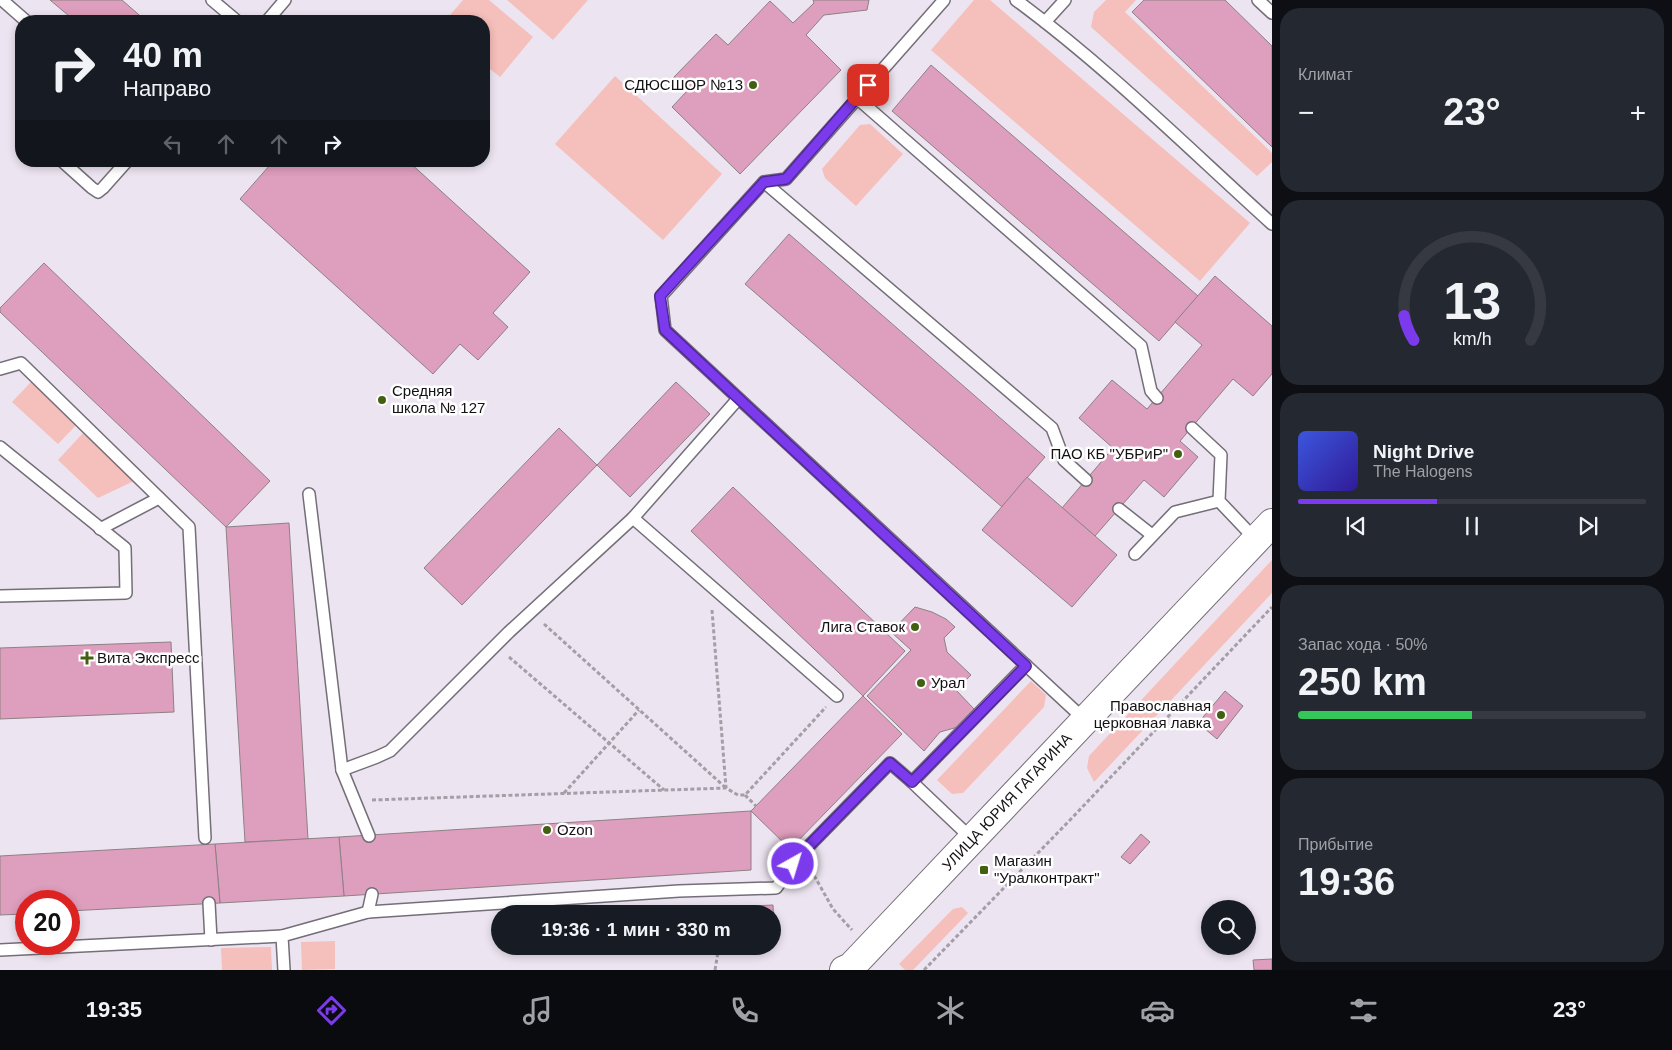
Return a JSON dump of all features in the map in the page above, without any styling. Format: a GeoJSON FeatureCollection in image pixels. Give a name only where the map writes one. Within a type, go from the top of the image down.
{"type":"FeatureCollection","features":[{"type":"Feature","properties":{"kind":"main road","name":"УЛИЦА ЮРИЯ ГАГАРИНА"},"geometry":{"type":"LineString","coordinates":[[844,970],[851,967],[870,948],[1264,531]]}},
{"type":"Feature","properties":{"kind":"lane"},"geometry":{"type":"LineString","coordinates":[[2,0],[19,15]]}},
{"type":"Feature","properties":{"kind":"lane"},"geometry":{"type":"LineString","coordinates":[[212,0],[230,15]]}},
{"type":"Feature","properties":{"kind":"lane"},"geometry":{"type":"LineString","coordinates":[[272,15],[285,0]]}},
{"type":"Feature","properties":{"kind":"lane"},"geometry":{"type":"LineString","coordinates":[[944,0],[786,179],[764,182],[660,296],[665,330],[1085,720]]}},
{"type":"Feature","properties":{"kind":"lane"},"geometry":{"type":"LineString","coordinates":[[1016,0],[1094,62],[1272,224]]}},
{"type":"Feature","properties":{"kind":"lane"},"geometry":{"type":"LineString","coordinates":[[1045,22],[1065,0]]}},
{"type":"Feature","properties":{"kind":"lane"},"geometry":{"type":"LineString","coordinates":[[1258,0],[1272,13]]}},
{"type":"Feature","properties":{"kind":"lane"},"geometry":{"type":"LineString","coordinates":[[857,98],[1141,346],[1151,391],[1157,398]]}},
{"type":"Feature","properties":{"kind":"lane"},"geometry":{"type":"LineString","coordinates":[[69,167],[98,192],[122,167]]}},
{"type":"Feature","properties":{"kind":"lane"},"geometry":{"type":"LineString","coordinates":[[764,182],[1052,428],[1064,460],[1086,480]]}},
{"type":"Feature","properties":{"kind":"lane"},"geometry":{"type":"LineString","coordinates":[[0,369],[22,363],[189,527],[205,838]]}},
{"type":"Feature","properties":{"kind":"lane"},"geometry":{"type":"LineString","coordinates":[[342,770],[390,751],[531,611],[633,518],[738,399]]}},
{"type":"Feature","properties":{"kind":"lane"},"geometry":{"type":"LineString","coordinates":[[1192,428],[1221,455],[1219,501]]}},
{"type":"Feature","properties":{"kind":"lane"},"geometry":{"type":"LineString","coordinates":[[0,448],[125,548],[126,593],[0,596]]}},
{"type":"Feature","properties":{"kind":"lane"},"geometry":{"type":"LineString","coordinates":[[309,494],[342,770],[369,836]]}},
{"type":"Feature","properties":{"kind":"lane"},"geometry":{"type":"LineString","coordinates":[[100,529],[159,498]]}},
{"type":"Feature","properties":{"kind":"lane"},"geometry":{"type":"LineString","coordinates":[[1134,554],[1175,512],[1219,501],[1264,531]]}},
{"type":"Feature","properties":{"kind":"lane"},"geometry":{"type":"LineString","coordinates":[[1119,509],[1152,535]]}},
{"type":"Feature","properties":{"kind":"lane"},"geometry":{"type":"LineString","coordinates":[[633,518],[837,696]]}},
{"type":"Feature","properties":{"kind":"lane"},"geometry":{"type":"LineString","coordinates":[[912,782],[1026,666]]}},
{"type":"Feature","properties":{"kind":"lane"},"geometry":{"type":"LineString","coordinates":[[0,950],[282,936],[368,912],[679,891],[776,888],[802,853],[890,763],[972,839]]}},
{"type":"Feature","properties":{"kind":"lane"},"geometry":{"type":"LineString","coordinates":[[368,912],[372,894]]}},
{"type":"Feature","properties":{"kind":"lane"},"geometry":{"type":"LineString","coordinates":[[209,903],[211,940]]}},
{"type":"Feature","properties":{"kind":"lane"},"geometry":{"type":"LineString","coordinates":[[282,936],[284,970]]}},
{"type":"Feature","properties":{"kind":"path"},"geometry":{"type":"LineString","coordinates":[[710,586],[726,788]]}},
{"type":"Feature","properties":{"kind":"path"},"geometry":{"type":"LineString","coordinates":[[924,970],[1071,819],[1272,607]]}},
{"type":"Feature","properties":{"kind":"path"},"geometry":{"type":"LineString","coordinates":[[531,611],[726,788],[738,795],[745,795],[756,806]]}},
{"type":"Feature","properties":{"kind":"path"},"geometry":{"type":"LineString","coordinates":[[495,646],[664,791]]}},
{"type":"Feature","properties":{"kind":"path"},"geometry":{"type":"LineString","coordinates":[[745,795],[837,696]]}},
{"type":"Feature","properties":{"kind":"path"},"geometry":{"type":"LineString","coordinates":[[563,794],[639,710]]}},
{"type":"Feature","properties":{"kind":"path"},"geometry":{"type":"LineString","coordinates":[[355,800],[726,788]]}},
{"type":"Feature","properties":{"kind":"path"},"geometry":{"type":"LineString","coordinates":[[802,853],[833,909],[870,948]]}},
{"type":"Feature","properties":{"kind":"path"},"geometry":{"type":"LineString","coordinates":[[715,970],[718,955]]}},
{"type":"Feature","properties":{"kind":"shaded area"},"geometry":{"type":"Polygon","coordinates":[[[463,0],[489,0],[533,37],[500,77],[490,69],[490,15],[450,15],[463,0]]]}},
{"type":"Feature","properties":{"kind":"shaded area"},"geometry":{"type":"Polygon","coordinates":[[[507,0],[588,0],[553,40],[507,0]]]}},
{"type":"Feature","properties":{"kind":"shaded area"},"geometry":{"type":"Polygon","coordinates":[[[974,0],[990,0],[1250,223],[1200,281],[931,50],[974,0]]]}},
{"type":"Feature","properties":{"kind":"shaded area"},"geometry":{"type":"Polygon","coordinates":[[[1106,0],[1136,0],[1125,12],[1272,153],[1272,162],[1257,176],[1091,27],[1094,12],[1106,0]]]}},
{"type":"Feature","properties":{"kind":"shaded area"},"geometry":{"type":"Polygon","coordinates":[[[615,76],[722,174],[663,240],[555,144],[615,76]]]}},
{"type":"Feature","properties":{"kind":"shaded area"},"geometry":{"type":"Polygon","coordinates":[[[870,124],[903,154],[856,206],[825,178],[822,169],[860,125],[870,124]]]}},
{"type":"Feature","properties":{"kind":"shaded area"},"geometry":{"type":"Polygon","coordinates":[[[32,381],[78,423],[58,444],[12,402],[32,381]]]}},
{"type":"Feature","properties":{"kind":"shaded area"},"geometry":{"type":"Polygon","coordinates":[[[83,433],[134,481],[98,498],[58,460],[83,433]]]}},
{"type":"Feature","properties":{"kind":"shaded area"},"geometry":{"type":"Polygon","coordinates":[[[1272,560],[1272,593],[1094,782],[1087,768],[1089,756],[1272,560]]]}},
{"type":"Feature","properties":{"kind":"shaded area"},"geometry":{"type":"Polygon","coordinates":[[[1031,681],[1046,695],[1044,707],[963,793],[952,794],[937,780],[1031,681]]]}},
{"type":"Feature","properties":{"kind":"shaded area"},"geometry":{"type":"Polygon","coordinates":[[[962,907],[968,913],[913,970],[905,970],[899,964],[953,909],[962,907]]]}},
{"type":"Feature","properties":{"kind":"shaded area"},"geometry":{"type":"Polygon","coordinates":[[[335,941],[335,969],[302,970],[301,942],[335,941]]]}},
{"type":"Feature","properties":{"kind":"shaded area"},"geometry":{"type":"Polygon","coordinates":[[[271,947],[272,970],[222,970],[221,948],[271,947]]]}},
{"type":"Feature","properties":{"kind":"building"},"geometry":{"type":"Polygon","coordinates":[[[50,0],[122,0],[139,15],[68,15],[50,0]]]}},
{"type":"Feature","properties":{"kind":"building","name":"СДЮСШОР №13"},"geometry":{"type":"Polygon","coordinates":[[[813,0],[869,0],[867,10],[824,15],[806,35],[841,70],[740,174],[672,107],[687,91],[673,78],[716,34],[728,45],[770,1],[793,23],[814,3],[813,0]]]}},
{"type":"Feature","properties":{"kind":"building"},"geometry":{"type":"Polygon","coordinates":[[[1144,0],[1225,0],[1272,46],[1272,147],[1132,12],[1144,0]]]}},
{"type":"Feature","properties":{"kind":"building"},"geometry":{"type":"Polygon","coordinates":[[[931,65],[1198,296],[1159,341],[892,111],[931,65]]]}},
{"type":"Feature","properties":{"kind":"building"},"geometry":{"type":"Polygon","coordinates":[[[268,167],[415,167],[530,272],[493,313],[508,327],[478,360],[460,344],[433,374],[240,199],[268,167]]]}},
{"type":"Feature","properties":{"kind":"building"},"geometry":{"type":"Polygon","coordinates":[[[789,234],[1045,457],[1002,507],[745,284],[789,234]]]}},
{"type":"Feature","properties":{"kind":"building"},"geometry":{"type":"Polygon","coordinates":[[[44,263],[270,481],[226,527],[0,312],[0,308],[44,263]]]}},
{"type":"Feature","properties":{"kind":"building"},"geometry":{"type":"Polygon","coordinates":[[[1215,276],[1272,326],[1272,374],[1253,396],[1233,379],[1180,441],[1198,457],[1164,497],[1144,480],[1095,536],[1062,508],[1113,448],[1079,418],[1112,380],[1147,409],[1202,345],[1175,322],[1215,276]]]}},
{"type":"Feature","properties":{"kind":"building"},"geometry":{"type":"Polygon","coordinates":[[[676,382],[710,414],[630,497],[597,465],[676,382]]]}},
{"type":"Feature","properties":{"kind":"building"},"geometry":{"type":"Polygon","coordinates":[[[559,428],[597,465],[462,605],[424,568],[559,428]]]}},
{"type":"Feature","properties":{"kind":"building"},"geometry":{"type":"Polygon","coordinates":[[[1027,477],[1117,555],[1072,607],[982,530],[1027,477]]]}},
{"type":"Feature","properties":{"kind":"building"},"geometry":{"type":"Polygon","coordinates":[[[733,487],[905,651],[863,696],[691,531],[733,487]]]}},
{"type":"Feature","properties":{"kind":"building"},"geometry":{"type":"Polygon","coordinates":[[[289,523],[308,839],[245,842],[226,527],[289,523]]]}},
{"type":"Feature","properties":{"kind":"building","name":"Урал"},"geometry":{"type":"Polygon","coordinates":[[[915,607],[946,619],[955,627],[944,638],[947,652],[971,675],[956,690],[974,709],[958,727],[940,732],[924,751],[867,696],[911,650],[891,632],[915,607]]]}},
{"type":"Feature","properties":{"kind":"building"},"geometry":{"type":"Polygon","coordinates":[[[171,642],[174,712],[0,719],[0,648],[171,642]]]}},
{"type":"Feature","properties":{"kind":"building","name":"Православная церковная лавка"},"geometry":{"type":"Polygon","coordinates":[[[1225,691],[1243,706],[1217,739],[1198,723],[1225,691]]]}},
{"type":"Feature","properties":{"kind":"building"},"geometry":{"type":"Polygon","coordinates":[[[863,696],[902,734],[790,849],[751,811],[863,696]]]}},
{"type":"Feature","properties":{"kind":"building"},"geometry":{"type":"Polygon","coordinates":[[[751,811],[751,870],[344,896],[339,837],[751,811]]]}},
{"type":"Feature","properties":{"kind":"building"},"geometry":{"type":"Polygon","coordinates":[[[1141,834],[1150,842],[1130,864],[1121,857],[1141,834]]]}},
{"type":"Feature","properties":{"kind":"building"},"geometry":{"type":"Polygon","coordinates":[[[339,837],[344,896],[220,903],[215,844],[339,837]]]}},
{"type":"Feature","properties":{"kind":"building"},"geometry":{"type":"Polygon","coordinates":[[[215,844],[220,903],[80,910],[80,890],[15,890],[15,914],[0,915],[0,856],[215,844]]]}},
{"type":"Feature","properties":{"kind":"building"},"geometry":{"type":"Polygon","coordinates":[[[1272,959],[1272,970],[1254,970],[1253,960],[1272,959]]]}},
{"type":"Feature","properties":{"kind":"place","name":"СДЮСШОР №13"},"geometry":{"type":"Point","coordinates":[753,85]}},
{"type":"Feature","properties":{"kind":"place","name":"Средняя школа № 127"},"geometry":{"type":"Point","coordinates":[382,400]}},
{"type":"Feature","properties":{"kind":"place","name":"ПАО КБ \"УБРиР\""},"geometry":{"type":"Point","coordinates":[1178,454]}},
{"type":"Feature","properties":{"kind":"place","name":"Лига Ставок"},"geometry":{"type":"Point","coordinates":[915,627]}},
{"type":"Feature","properties":{"kind":"place","name":"Вита Экспресс"},"geometry":{"type":"Point","coordinates":[87,658]}},
{"type":"Feature","properties":{"kind":"place","name":"Урал"},"geometry":{"type":"Point","coordinates":[921,683]}},
{"type":"Feature","properties":{"kind":"place","name":"Православная церковная лавка"},"geometry":{"type":"Point","coordinates":[1221,715]}},
{"type":"Feature","properties":{"kind":"place","name":"Ozon"},"geometry":{"type":"Point","coordinates":[547,830]}},
{"type":"Feature","properties":{"kind":"place","name":"Магазин \"Уралконтракт\""},"geometry":{"type":"Point","coordinates":[984,870]}},
{"type":"Feature","properties":{"kind":"route"},"geometry":{"type":"LineString","coordinates":[[793,864],[890,763],[912,782],[1026,666],[665,330],[660,296],[764,182],[786,179],[868,85]]}}]}
